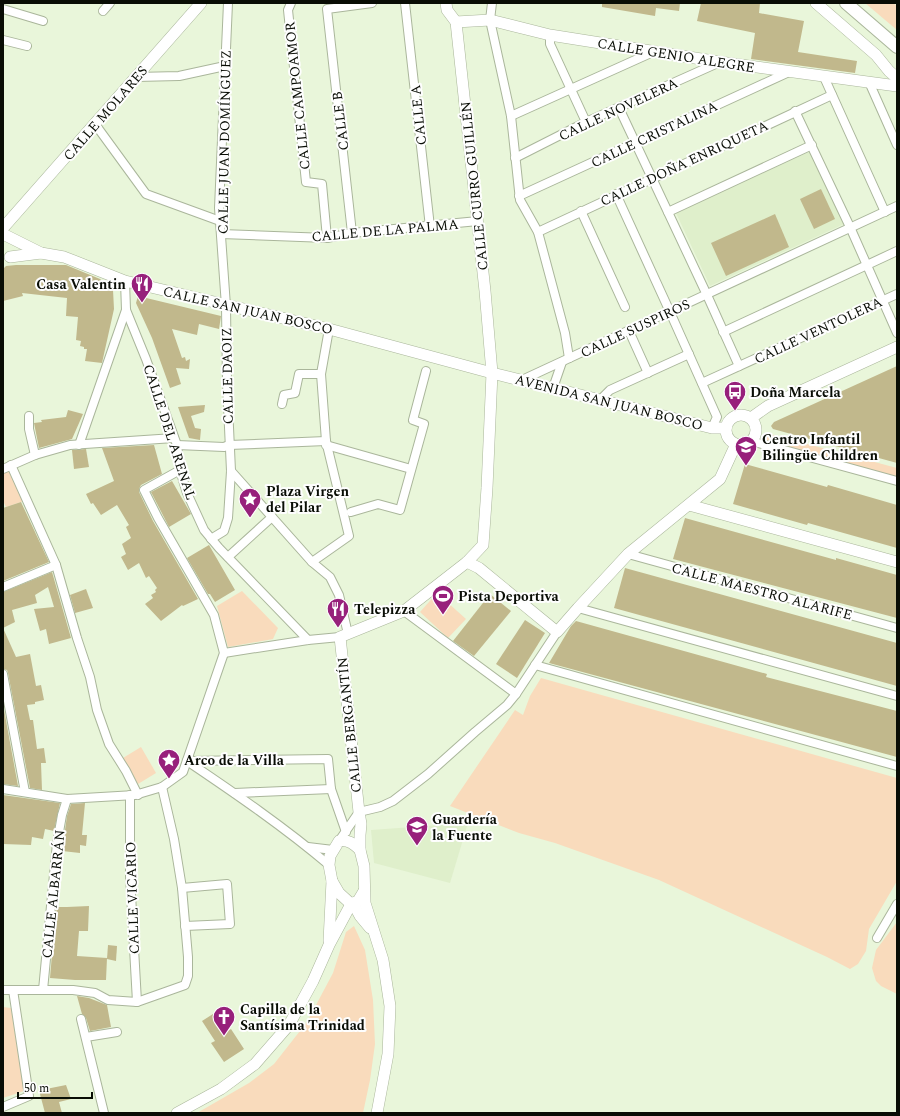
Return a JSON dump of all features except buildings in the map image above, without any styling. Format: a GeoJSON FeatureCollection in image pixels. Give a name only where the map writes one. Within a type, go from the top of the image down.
{"type":"FeatureCollection","features":[{"type":"Feature","properties":{"kind":"main road"},"geometry":{"type":"LineString","coordinates":[[846,3],[897,47]]}},
{"type":"Feature","properties":{"kind":"street"},"geometry":{"type":"LineString","coordinates":[[103,11],[110,3]]}},
{"type":"Feature","properties":{"kind":"street","name":"CALLE MOLARES"},"geometry":{"type":"LineString","coordinates":[[6,231],[95,124],[201,3]]}},
{"type":"Feature","properties":{"kind":"street","name":"CALLE JUAN DOMÍNGUEZ"},"geometry":{"type":"LineString","coordinates":[[226,306],[219,208],[228,3]]}},
{"type":"Feature","properties":{"kind":"street","name":"CALLE B"},"geometry":{"type":"LineString","coordinates":[[352,233],[327,9],[372,3]]}},
{"type":"Feature","properties":{"kind":"street","name":"CALLE A"},"geometry":{"type":"LineString","coordinates":[[405,3],[430,226]]}},
{"type":"Feature","properties":{"kind":"street","name":"CALLE CURRO GUILLÉN"},"geometry":{"type":"LineString","coordinates":[[344,636],[404,611],[467,562],[483,545],[492,373],[478,221],[456,22],[447,10],[446,3]]}},
{"type":"Feature","properties":{"kind":"street"},"geometry":{"type":"LineString","coordinates":[[492,3],[490,20],[511,116],[520,200],[538,232],[565,334],[566,360]]}},
{"type":"Feature","properties":{"kind":"street"},"geometry":{"type":"LineString","coordinates":[[816,3],[876,55],[897,78]]}},
{"type":"Feature","properties":{"kind":"street","name":"CALLE CAMPOAMOR"},"geometry":{"type":"LineString","coordinates":[[289,7],[306,182],[322,184],[327,238]]}},
{"type":"Feature","properties":{"kind":"street"},"geometry":{"type":"LineString","coordinates":[[3,9],[43,21]]}},
{"type":"Feature","properties":{"kind":"street","name":"CALLE GENIO ALEGRE"},"geometry":{"type":"LineString","coordinates":[[456,22],[490,20],[550,36],[788,72],[897,86]]}},
{"type":"Feature","properties":{"kind":"street"},"geometry":{"type":"LineString","coordinates":[[550,36],[550,44],[586,122]]}},
{"type":"Feature","properties":{"kind":"street"},"geometry":{"type":"LineString","coordinates":[[3,40],[28,46]]}},
{"type":"Feature","properties":{"kind":"street"},"geometry":{"type":"LineString","coordinates":[[511,116],[653,52]]}},
{"type":"Feature","properties":{"kind":"street","name":"CALLE NOVELERA"},"geometry":{"type":"LineString","coordinates":[[516,158],[586,122],[720,62]]}},
{"type":"Feature","properties":{"kind":"street"},"geometry":{"type":"LineString","coordinates":[[136,77],[179,76],[225,66]]}},
{"type":"Feature","properties":{"kind":"street","name":"CALLE CRISTALINA"},"geometry":{"type":"LineString","coordinates":[[520,196],[788,72]]}},
{"type":"Feature","properties":{"kind":"street"},"geometry":{"type":"LineString","coordinates":[[824,77],[885,212]]}},
{"type":"Feature","properties":{"kind":"street"},"geometry":{"type":"LineString","coordinates":[[869,82],[897,145]]}},
{"type":"Feature","properties":{"kind":"street","name":"CALLE DOÑA ENRIQUETA"},"geometry":{"type":"LineString","coordinates":[[538,232],[616,194],[832,94]]}},
{"type":"Feature","properties":{"kind":"street"},"geometry":{"type":"LineString","coordinates":[[619,108],[653,178],[739,366]]}},
{"type":"Feature","properties":{"kind":"street"},"geometry":{"type":"LineString","coordinates":[[796,111],[897,333]]}},
{"type":"Feature","properties":{"kind":"street"},"geometry":{"type":"LineString","coordinates":[[95,124],[146,194],[220,221]]}},
{"type":"Feature","properties":{"kind":"street"},"geometry":{"type":"LineString","coordinates":[[668,212],[812,145]]}},
{"type":"Feature","properties":{"kind":"street"},"geometry":{"type":"LineString","coordinates":[[616,194],[717,417],[712,428]]}},
{"type":"Feature","properties":{"kind":"street","name":"CALLE SUSPIROS"},"geometry":{"type":"LineString","coordinates":[[522,380],[897,206]]}},
{"type":"Feature","properties":{"kind":"street"},"geometry":{"type":"LineString","coordinates":[[581,211],[625,307]]}},
{"type":"Feature","properties":{"kind":"street","name":"CALLE DE LA PALMA"},"geometry":{"type":"LineString","coordinates":[[221,234],[327,238],[352,233],[478,221]]}},
{"type":"Feature","properties":{"kind":"street"},"geometry":{"type":"LineString","coordinates":[[6,231],[12,241],[13,249],[6,259]]}},
{"type":"Feature","properties":{"kind":"street","name":"CALLE SAN JUAN BOSCO"},"geometry":{"type":"LineString","coordinates":[[6,231],[40,253],[64,258],[124,281],[329,329],[492,373]]}},
{"type":"Feature","properties":{"kind":"street"},"geometry":{"type":"LineString","coordinates":[[723,332],[897,251]]}},
{"type":"Feature","properties":{"kind":"street"},"geometry":{"type":"LineString","coordinates":[[6,259],[40,253]]}},
{"type":"Feature","properties":{"kind":"street","name":"CALLE DEL ARENAL"},"geometry":{"type":"LineString","coordinates":[[124,281],[126,310],[141,345],[176,442],[180,470],[187,493],[204,530],[228,558],[308,640]]}},
{"type":"Feature","properties":{"kind":"street","name":"CALLE VENTOLERA"},"geometry":{"type":"LineString","coordinates":[[702,383],[897,294]]}},
{"type":"Feature","properties":{"kind":"street","name":"CALLE DAOIZ"},"geometry":{"type":"LineString","coordinates":[[211,539],[224,531],[228,518],[231,471],[229,445],[226,306]]}},
{"type":"Feature","properties":{"kind":"street"},"geometry":{"type":"LineString","coordinates":[[79,445],[126,310]]}},
{"type":"Feature","properties":{"kind":"street"},"geometry":{"type":"LineString","coordinates":[[312,562],[349,536],[326,443],[320,374],[329,329]]}},
{"type":"Feature","properties":{"kind":"street"},"geometry":{"type":"LineString","coordinates":[[629,331],[648,373]]}},
{"type":"Feature","properties":{"kind":"street"},"geometry":{"type":"LineString","coordinates":[[751,418],[768,406],[897,347]]}},
{"type":"Feature","properties":{"kind":"street"},"geometry":{"type":"LineString","coordinates":[[600,400],[610,390],[689,354]]}},
{"type":"Feature","properties":{"kind":"street","name":"CALLE SUSPIROS"},"geometry":{"type":"LineString","coordinates":[[553,388],[566,360]]}},
{"type":"Feature","properties":{"kind":"street"},"geometry":{"type":"LineString","coordinates":[[352,512],[378,504],[400,510],[424,424],[413,420],[426,371]]}},
{"type":"Feature","properties":{"kind":"street","name":"AVENIDA SAN JUAN BOSCO"},"geometry":{"type":"LineString","coordinates":[[492,373],[712,428],[726,428]]}},
{"type":"Feature","properties":{"kind":"street"},"geometry":{"type":"LineString","coordinates":[[282,404],[284,395],[295,393],[299,374],[320,374]]}},
{"type":"Feature","properties":{"kind":"street"},"geometry":{"type":"LineString","coordinates":[[743,415],[751,418],[756,427],[756,432],[751,441],[742,445],[732,442],[728,438],[726,428],[730,419],[733,416],[743,415]]}},
{"type":"Feature","properties":{"kind":"street"},"geometry":{"type":"LineString","coordinates":[[29,416],[35,455]]}},
{"type":"Feature","properties":{"kind":"street"},"geometry":{"type":"LineString","coordinates":[[751,441],[897,481]]}},
{"type":"Feature","properties":{"kind":"street"},"geometry":{"type":"LineString","coordinates":[[3,469],[35,455],[55,448],[70,445],[176,442],[224,447],[229,445],[326,443],[412,469]]}},
{"type":"Feature","properties":{"kind":"street"},"geometry":{"type":"LineString","coordinates":[[358,812],[393,801],[428,774],[507,705],[516,694],[557,632],[628,554],[720,480],[736,444]]}},
{"type":"Feature","properties":{"kind":"street"},"geometry":{"type":"LineString","coordinates":[[11,465],[56,565],[90,677],[96,710],[109,744],[126,771],[134,795]]}},
{"type":"Feature","properties":{"kind":"street"},"geometry":{"type":"LineString","coordinates":[[3,789],[67,799],[134,795],[162,787],[183,772],[224,653],[214,615],[158,518],[144,490],[180,470]]}},
{"type":"Feature","properties":{"kind":"street"},"geometry":{"type":"LineString","coordinates":[[224,653],[344,636],[339,595],[330,577],[312,562],[231,471]]}},
{"type":"Feature","properties":{"kind":"street"},"geometry":{"type":"LineString","coordinates":[[689,505],[897,562]]}},
{"type":"Feature","properties":{"kind":"street"},"geometry":{"type":"LineString","coordinates":[[228,558],[272,517]]}},
{"type":"Feature","properties":{"kind":"street","name":"CALLE MAESTRO ALARIFE"},"geometry":{"type":"LineString","coordinates":[[628,554],[897,628]]}},
{"type":"Feature","properties":{"kind":"street"},"geometry":{"type":"LineString","coordinates":[[467,562],[479,568],[557,632]]}},
{"type":"Feature","properties":{"kind":"street"},"geometry":{"type":"LineString","coordinates":[[3,587],[56,565]]}},
{"type":"Feature","properties":{"kind":"street"},"geometry":{"type":"LineString","coordinates":[[578,608],[897,696]]}},
{"type":"Feature","properties":{"kind":"street"},"geometry":{"type":"LineString","coordinates":[[404,611],[516,694]]}},
{"type":"Feature","properties":{"kind":"street","name":"CALLE BERGANTÍN"},"geometry":{"type":"LineString","coordinates":[[344,636],[358,812],[361,824],[360,850],[364,866],[365,903],[383,960],[390,1006],[388,1054],[377,1113]]}},
{"type":"Feature","properties":{"kind":"street"},"geometry":{"type":"LineString","coordinates":[[535,665],[897,766]]}},
{"type":"Feature","properties":{"kind":"street"},"geometry":{"type":"LineString","coordinates":[[3,674],[25,792]]}},
{"type":"Feature","properties":{"kind":"street"},"geometry":{"type":"LineString","coordinates":[[187,761],[328,758],[339,841],[330,856],[329,865],[332,881],[329,945]]}},
{"type":"Feature","properties":{"kind":"street"},"geometry":{"type":"LineString","coordinates":[[187,761],[235,793],[308,847],[329,865]]}},
{"type":"Feature","properties":{"kind":"street"},"geometry":{"type":"LineString","coordinates":[[3,990],[80,991],[95,993],[108,1000],[137,1002],[184,985],[188,976],[182,888],[174,839],[162,787]]}},
{"type":"Feature","properties":{"kind":"street"},"geometry":{"type":"LineString","coordinates":[[235,793],[331,789]]}},
{"type":"Feature","properties":{"kind":"street","name":"CALLE VICARIO"},"geometry":{"type":"LineString","coordinates":[[134,795],[130,876],[137,1002]]}},
{"type":"Feature","properties":{"kind":"street","name":"CALLE ALBARRÁN"},"geometry":{"type":"LineString","coordinates":[[43,990],[57,843],[62,815],[67,799]]}},
{"type":"Feature","properties":{"kind":"street","name":"CALLE BERGANTÍN"},"geometry":{"type":"LineString","coordinates":[[339,841],[358,812]]}},
{"type":"Feature","properties":{"kind":"street"},"geometry":{"type":"LineString","coordinates":[[308,847],[339,841],[347,841],[353,843],[360,850]]}},
{"type":"Feature","properties":{"kind":"street"},"geometry":{"type":"LineString","coordinates":[[332,881],[339,893],[352,904],[374,933]]}},
{"type":"Feature","properties":{"kind":"street"},"geometry":{"type":"LineString","coordinates":[[182,888],[227,884],[230,924],[185,926]]}},
{"type":"Feature","properties":{"kind":"street"},"geometry":{"type":"LineString","coordinates":[[177,1113],[221,1088],[255,1064],[289,1025],[313,981],[329,945],[344,917],[352,904],[358,901],[364,891]]}},
{"type":"Feature","properties":{"kind":"street"},"geometry":{"type":"LineString","coordinates":[[876,938],[897,904]]}},
{"type":"Feature","properties":{"kind":"street"},"geometry":{"type":"LineString","coordinates":[[344,917],[351,912],[360,916]]}},
{"type":"Feature","properties":{"kind":"street"},"geometry":{"type":"LineString","coordinates":[[3,1107],[29,1096],[13,990]]}},
{"type":"Feature","properties":{"kind":"street"},"geometry":{"type":"LineString","coordinates":[[81,1019],[104,1113]]}},
{"type":"Feature","properties":{"kind":"street"},"geometry":{"type":"LineString","coordinates":[[86,1037],[117,1032]]}},
{"type":"Feature","properties":{"kind":"shaded area"},"geometry":{"type":"Polygon","coordinates":[[[865,3],[893,3],[897,6],[897,30],[865,3]]]}},
{"type":"Feature","properties":{"kind":"shaded area"},"geometry":{"type":"Polygon","coordinates":[[[811,151],[844,224],[710,286],[676,213],[811,151]]]}},
{"type":"Feature","properties":{"kind":"shaded area"},"geometry":{"type":"Polygon","coordinates":[[[766,433],[897,468],[897,477],[764,440],[766,433]]]}},
{"type":"Feature","properties":{"kind":"shaded area"},"geometry":{"type":"Polygon","coordinates":[[[10,469],[24,501],[6,507],[3,501],[3,473],[10,469]]]}},
{"type":"Feature","properties":{"kind":"shaded area"},"geometry":{"type":"Polygon","coordinates":[[[242,591],[278,628],[273,639],[228,647],[217,606],[242,591]]]}},
{"type":"Feature","properties":{"kind":"shaded area","name":"Pista Deportiva"},"geometry":{"type":"Polygon","coordinates":[[[437,593],[466,619],[448,638],[420,612],[437,593]]]}},
{"type":"Feature","properties":{"kind":"shaded area"},"geometry":{"type":"Polygon","coordinates":[[[541,678],[897,778],[897,881],[869,929],[866,951],[858,964],[850,969],[659,880],[555,843],[519,833],[450,806],[515,710],[523,715],[530,696],[541,678]]]}},
{"type":"Feature","properties":{"kind":"shaded area"},"geometry":{"type":"Polygon","coordinates":[[[141,747],[156,773],[138,784],[123,758],[141,747]]]}},
{"type":"Feature","properties":{"kind":"shaded area","name":"Guardería la Fuente"},"geometry":{"type":"Polygon","coordinates":[[[468,823],[450,883],[374,863],[371,830],[468,823]]]}},
{"type":"Feature","properties":{"kind":"shaded area"},"geometry":{"type":"Polygon","coordinates":[[[897,922],[897,994],[881,986],[876,981],[872,968],[876,950],[897,922]]]}},
{"type":"Feature","properties":{"kind":"shaded area"},"geometry":{"type":"Polygon","coordinates":[[[354,926],[365,950],[373,1000],[375,1044],[370,1080],[363,1113],[197,1113],[249,1083],[274,1064],[307,1022],[333,973],[346,932],[354,926]]]}},
{"type":"Feature","properties":{"kind":"shaded area"},"geometry":{"type":"Polygon","coordinates":[[[3,1007],[11,1008],[24,1091],[3,1098],[3,1007]]]}},
{"type":"Feature","properties":{"kind":"place","name":"Casa Valentin"},"geometry":{"type":"Point","coordinates":[142,304]}},
{"type":"Feature","properties":{"kind":"place","name":"Doña Marcela"},"geometry":{"type":"Point","coordinates":[735,412]}},
{"type":"Feature","properties":{"kind":"place","name":"Centro Infantil Bilingüe Children"},"geometry":{"type":"Point","coordinates":[746,466]}},
{"type":"Feature","properties":{"kind":"place","name":"Plaza Virgen del Pilar"},"geometry":{"type":"Point","coordinates":[250,518]}},
{"type":"Feature","properties":{"kind":"place","name":"Pista Deportiva"},"geometry":{"type":"Point","coordinates":[443,616]}},
{"type":"Feature","properties":{"kind":"place","name":"Telepizza"},"geometry":{"type":"Point","coordinates":[338,628]}},
{"type":"Feature","properties":{"kind":"place","name":"Arco de la Villa"},"geometry":{"type":"Point","coordinates":[169,780]}},
{"type":"Feature","properties":{"kind":"place","name":"Guardería la Fuente"},"geometry":{"type":"Point","coordinates":[417,846]}},
{"type":"Feature","properties":{"kind":"place","name":"Capilla de la Santísima Trinidad"},"geometry":{"type":"Point","coordinates":[224,1036]}}]}
